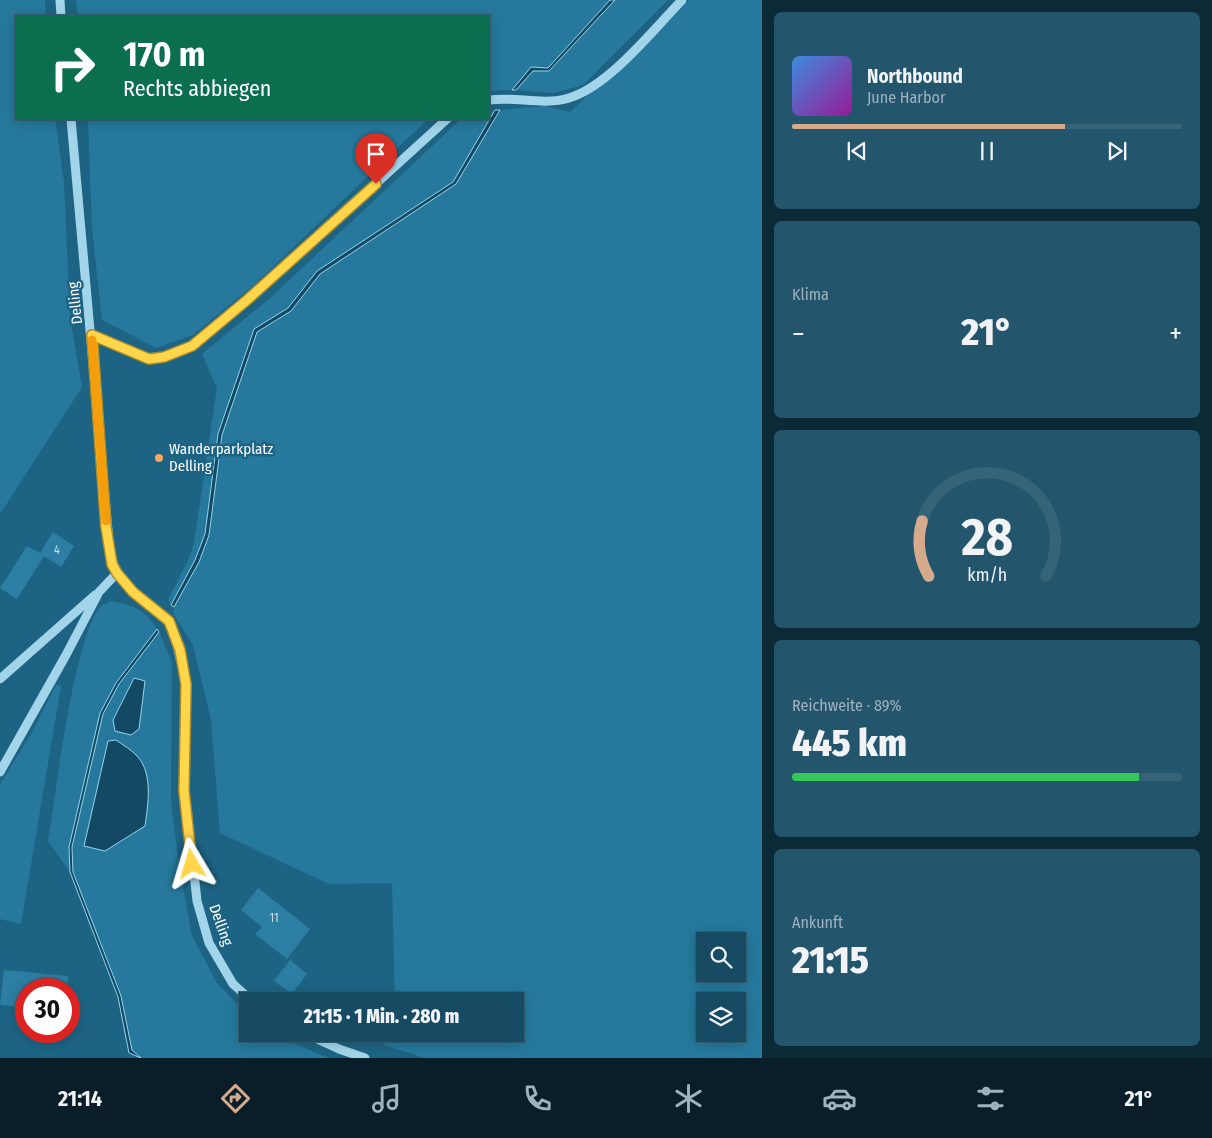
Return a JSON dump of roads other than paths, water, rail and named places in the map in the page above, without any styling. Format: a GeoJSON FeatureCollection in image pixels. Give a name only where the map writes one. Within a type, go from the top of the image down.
{"type":"FeatureCollection","features":[{"type":"Feature","properties":{"kind":"street"},"geometry":{"type":"LineString","coordinates":[[60,0],[61,15]]}},
{"type":"Feature","properties":{"kind":"street"},"geometry":{"type":"LineString","coordinates":[[490,100],[544,101],[569,98],[589,90],[607,76],[682,0]]}},
{"type":"Feature","properties":{"kind":"street","name":"Delling"},"geometry":{"type":"LineString","coordinates":[[71,120],[92,335],[106,527],[110,553],[117,573],[133,592],[169,621],[175,636],[186,684],[184,791],[197,901],[209,942],[233,984],[242,992]]}},
{"type":"Feature","properties":{"kind":"street"},"geometry":{"type":"LineString","coordinates":[[92,335],[149,359],[164,357],[192,346],[247,300],[446,120]]}},
{"type":"Feature","properties":{"kind":"street"},"geometry":{"type":"LineString","coordinates":[[0,679],[99,592],[117,573]]}},
{"type":"Feature","properties":{"kind":"street"},"geometry":{"type":"LineString","coordinates":[[0,772],[70,648],[99,592]]}},
{"type":"Feature","properties":{"kind":"street"},"geometry":{"type":"LineString","coordinates":[[324,1042],[365,1058]]}},
{"type":"Feature","properties":{"kind":"place","name":"Wanderparkplatz Delling"},"geometry":{"type":"Point","coordinates":[159,458]}}]}
